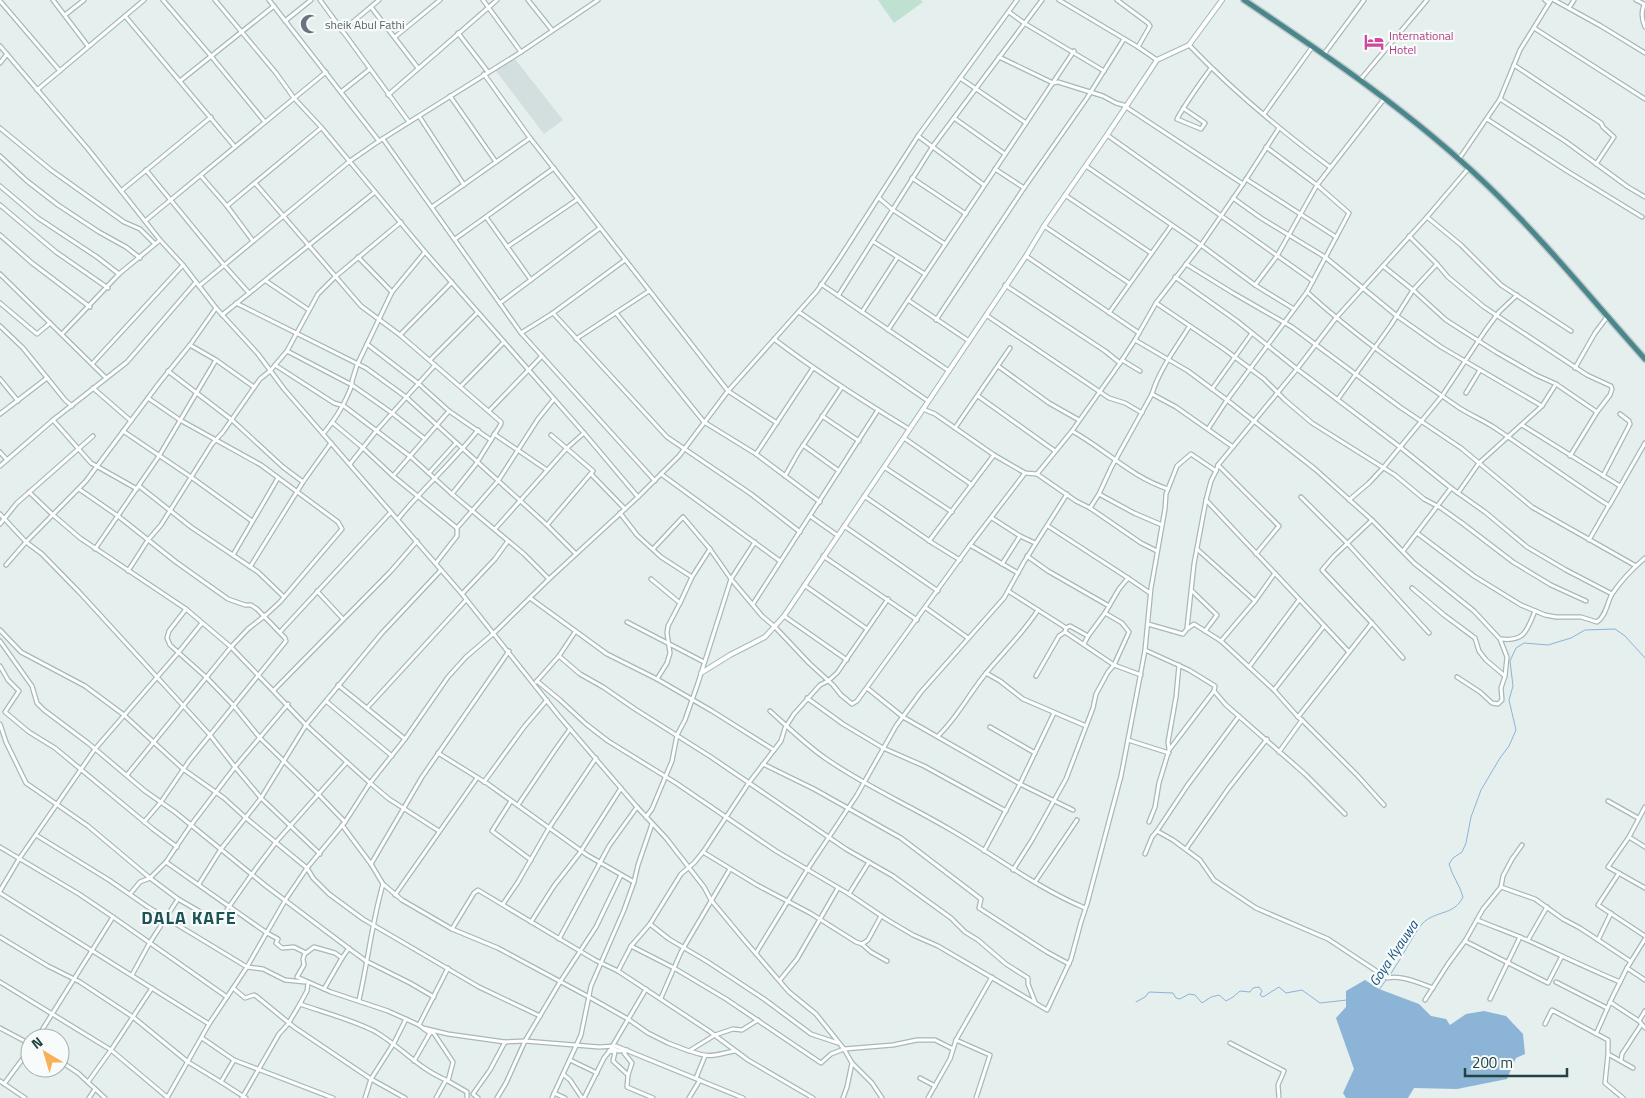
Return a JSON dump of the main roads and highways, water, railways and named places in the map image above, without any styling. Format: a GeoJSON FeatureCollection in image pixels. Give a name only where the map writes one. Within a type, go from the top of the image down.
{"type":"FeatureCollection","features":[{"type":"Feature","properties":{"kind":"highway"},"geometry":{"type":"LineString","coordinates":[[1244,0],[1385,97],[1459,159],[1515,213],[1645,359]]}},
{"type":"Feature","properties":{"kind":"water"},"geometry":{"type":"Polygon","coordinates":[[[1365,980],[1379,989],[1419,1004],[1431,1016],[1446,1019],[1450,1025],[1466,1014],[1484,1011],[1506,1016],[1523,1034],[1525,1054],[1516,1058],[1507,1079],[1457,1089],[1414,1088],[1408,1098],[1346,1098],[1343,1093],[1354,1069],[1336,1018],[1346,1007],[1346,991],[1365,980]]]}},
{"type":"Feature","properties":{"kind":"waterway","name":"Goya Kyauwa"},"geometry":{"type":"LineString","coordinates":[[1379,990],[1392,973],[1422,924],[1455,907],[1463,897],[1449,864],[1453,858],[1462,852],[1466,843],[1471,817],[1481,790],[1509,746],[1516,730],[1509,700],[1513,686],[1510,661],[1516,648],[1524,643],[1548,645],[1571,638],[1585,630],[1615,629],[1625,636],[1645,658]]}},
{"type":"Feature","properties":{"kind":"waterway"},"geometry":{"type":"LineString","coordinates":[[1136,1002],[1145,997],[1149,992],[1173,993],[1176,998],[1180,999],[1189,994],[1195,995],[1202,1003],[1211,997],[1219,995],[1226,1001],[1240,991],[1250,992],[1253,988],[1259,987],[1262,991],[1260,995],[1263,997],[1279,987],[1286,993],[1302,990],[1320,1003],[1347,1000]]}},
{"type":"Feature","properties":{"kind":"place","name":"sheik Abul Fathi"},"geometry":{"type":"Point","coordinates":[310,24]}},
{"type":"Feature","properties":{"kind":"place","name":"International Hotel"},"geometry":{"type":"Point","coordinates":[1374,42]}},
{"type":"Feature","properties":{"kind":"district","name":"DALA KAFE"},"geometry":{"type":"Point","coordinates":[189,917]}}]}
